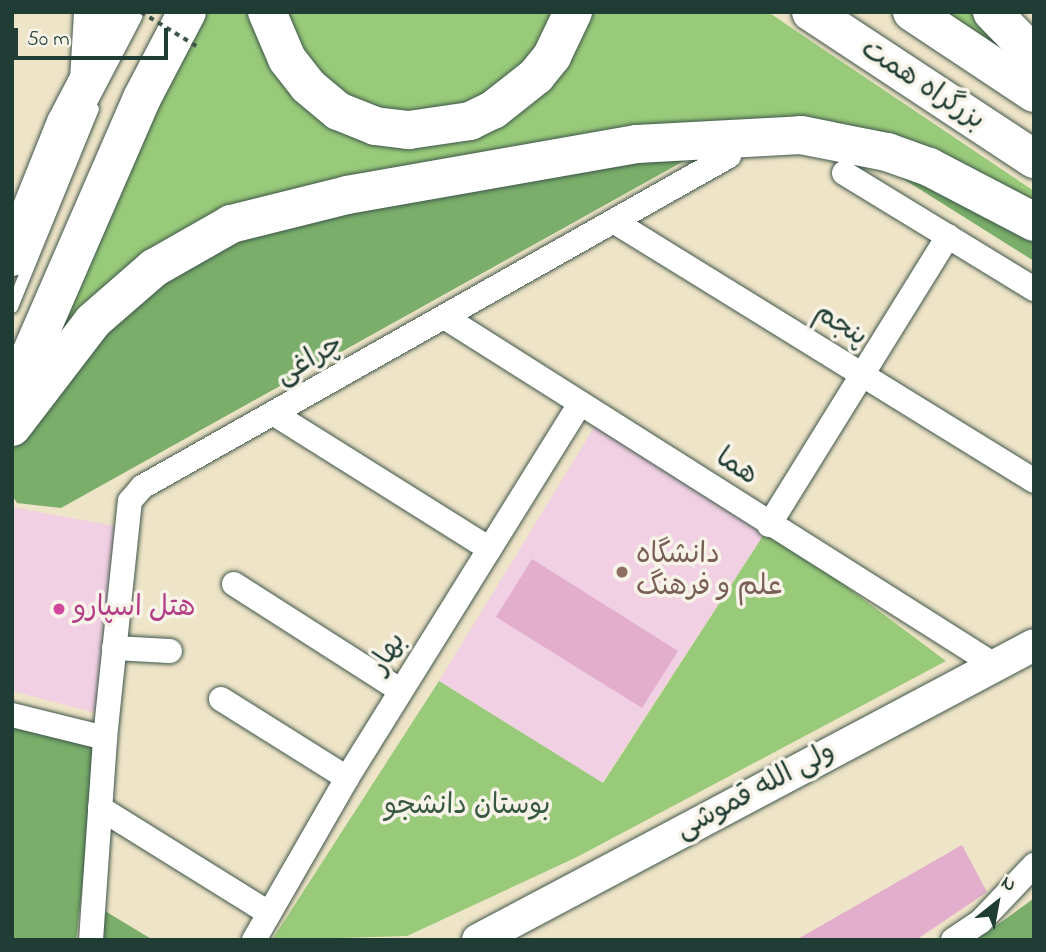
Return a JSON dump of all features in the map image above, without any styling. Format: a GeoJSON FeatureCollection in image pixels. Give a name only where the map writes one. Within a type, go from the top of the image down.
{"type":"FeatureCollection","features":[{"type":"Feature","properties":{"kind":"highway"},"geometry":{"type":"LineString","coordinates":[[12,257],[93,89],[124,12]]}},
{"type":"Feature","properties":{"kind":"highway"},"geometry":{"type":"LineString","coordinates":[[267,12],[287,59],[308,86],[338,111],[375,126],[409,130],[470,121],[493,110],[552,56],[573,12]]}},
{"type":"Feature","properties":{"kind":"highway","name":"بزرگراه همت"},"geometry":{"type":"LineString","coordinates":[[811,12],[1034,159]]}},
{"type":"Feature","properties":{"kind":"highway","name":"بزرگراه همت"},"geometry":{"type":"LineString","coordinates":[[912,12],[1034,93]]}},
{"type":"Feature","properties":{"kind":"highway"},"geometry":{"type":"LineString","coordinates":[[992,12],[1034,55]]}},
{"type":"Feature","properties":{"kind":"highway"},"geometry":{"type":"LineString","coordinates":[[12,397],[142,99],[193,29]]}},
{"type":"Feature","properties":{"kind":"highway"},"geometry":{"type":"LineString","coordinates":[[12,427],[93,321],[162,262],[231,224],[347,195],[637,144],[802,135],[887,152],[929,167],[1034,222]]}},
{"type":"Feature","properties":{"kind":"main road"},"geometry":{"type":"LineString","coordinates":[[91,12],[93,89]]}},
{"type":"Feature","properties":{"kind":"street","name":"چراغی"},"geometry":{"type":"LineString","coordinates":[[91,940],[105,738],[130,501],[142,487],[276,415],[729,156]]}},
{"type":"Feature","properties":{"kind":"street"},"geometry":{"type":"LineString","coordinates":[[844,173],[1034,289]]}},
{"type":"Feature","properties":{"kind":"street","name":"پنجم"},"geometry":{"type":"LineString","coordinates":[[615,222],[1034,481]]}},
{"type":"Feature","properties":{"kind":"street"},"geometry":{"type":"LineString","coordinates":[[769,525],[948,236]]}},
{"type":"Feature","properties":{"kind":"street","name":"هما"},"geometry":{"type":"LineString","coordinates":[[446,318],[769,525],[996,666]]}},
{"type":"Feature","properties":{"kind":"street","name":"بهار"},"geometry":{"type":"LineString","coordinates":[[254,940],[347,778],[580,404]]}},
{"type":"Feature","properties":{"kind":"street"},"geometry":{"type":"LineString","coordinates":[[276,415],[490,549]]}},
{"type":"Feature","properties":{"kind":"street"},"geometry":{"type":"LineString","coordinates":[[234,584],[401,691]]}},
{"type":"Feature","properties":{"kind":"street","name":"ولی الله قموشی"},"geometry":{"type":"LineString","coordinates":[[478,940],[1034,645]]}},
{"type":"Feature","properties":{"kind":"street"},"geometry":{"type":"LineString","coordinates":[[114,648],[170,651]]}},
{"type":"Feature","properties":{"kind":"street"},"geometry":{"type":"LineString","coordinates":[[221,699],[347,778]]}},
{"type":"Feature","properties":{"kind":"street"},"geometry":{"type":"LineString","coordinates":[[12,715],[105,738]]}},
{"type":"Feature","properties":{"kind":"street"},"geometry":{"type":"LineString","coordinates":[[100,808],[269,913]]}},
{"type":"Feature","properties":{"kind":"street"},"geometry":{"type":"LineString","coordinates":[[953,940],[980,922],[1034,865]]}},
{"type":"Feature","properties":{"kind":"lane"},"geometry":{"type":"LineString","coordinates":[[122,107],[137,75]]}},
{"type":"Feature","properties":{"kind":"lane"},"geometry":{"type":"LineString","coordinates":[[12,307],[93,89]]}},
{"type":"Feature","properties":{"kind":"lane"},"geometry":{"type":"LineString","coordinates":[[12,360],[112,129]]}},
{"type":"Feature","properties":{"kind":"path"},"geometry":{"type":"LineString","coordinates":[[141,12],[193,29]]}},
{"type":"Feature","properties":{"kind":"shaded area","name":"دانشگاه علم و فرهنگ"},"geometry":{"type":"Polygon","coordinates":[[[598,421],[768,528],[602,783],[439,681],[598,421]]]}},
{"type":"Feature","properties":{"kind":"shaded area","name":"هتل اسپارو"},"geometry":{"type":"Polygon","coordinates":[[[12,507],[115,526],[96,713],[12,691],[12,507]]]}},
{"type":"Feature","properties":{"kind":"green space"},"geometry":{"type":"Polygon","coordinates":[[[199,12],[253,12],[286,75],[440,140],[583,12],[768,12],[1034,191],[1034,211],[786,123],[29,390],[199,12]]]}},
{"type":"Feature","properties":{"kind":"green space"},"geometry":{"type":"Polygon","coordinates":[[[276,12],[559,12],[552,34],[500,94],[405,119],[333,94],[276,12]]]}},
{"type":"Feature","properties":{"kind":"green space"},"geometry":{"type":"Polygon","coordinates":[[[941,12],[978,12],[1034,74],[941,12]]]}},
{"type":"Feature","properties":{"kind":"green space"},"geometry":{"type":"Polygon","coordinates":[[[709,147],[61,508],[17,503],[12,495],[12,444],[112,311],[225,236],[709,147]]]}},
{"type":"Feature","properties":{"kind":"green space"},"geometry":{"type":"Polygon","coordinates":[[[878,163],[1034,236],[1034,261],[878,163]]]}},
{"type":"Feature","properties":{"kind":"green space","name":"بوستان دانشجو"},"geometry":{"type":"Polygon","coordinates":[[[768,528],[946,661],[577,857],[407,936],[272,940],[439,681],[603,783],[768,528]]]}},
{"type":"Feature","properties":{"kind":"green space"},"geometry":{"type":"Polygon","coordinates":[[[12,726],[99,747],[76,940],[12,940],[12,726]]]}},
{"type":"Feature","properties":{"kind":"green space"},"geometry":{"type":"Polygon","coordinates":[[[1034,898],[1034,940],[976,940],[1029,902],[1034,898]]]}},
{"type":"Feature","properties":{"kind":"green space"},"geometry":{"type":"Polygon","coordinates":[[[105,911],[153,940],[103,940],[105,911]]]}},
{"type":"Feature","properties":{"kind":"building"},"geometry":{"type":"Polygon","coordinates":[[[532,559],[678,651],[642,708],[496,617],[532,559]]]}},
{"type":"Feature","properties":{"kind":"building"},"geometry":{"type":"Polygon","coordinates":[[[962,845],[987,892],[916,940],[796,940],[962,845]]]}},
{"type":"Feature","properties":{"kind":"place","name":"دانشگاه علم و فرهنگ"},"geometry":{"type":"Point","coordinates":[622,572]}},
{"type":"Feature","properties":{"kind":"place","name":"هتل اسپارو"},"geometry":{"type":"Point","coordinates":[59,609]}}]}
